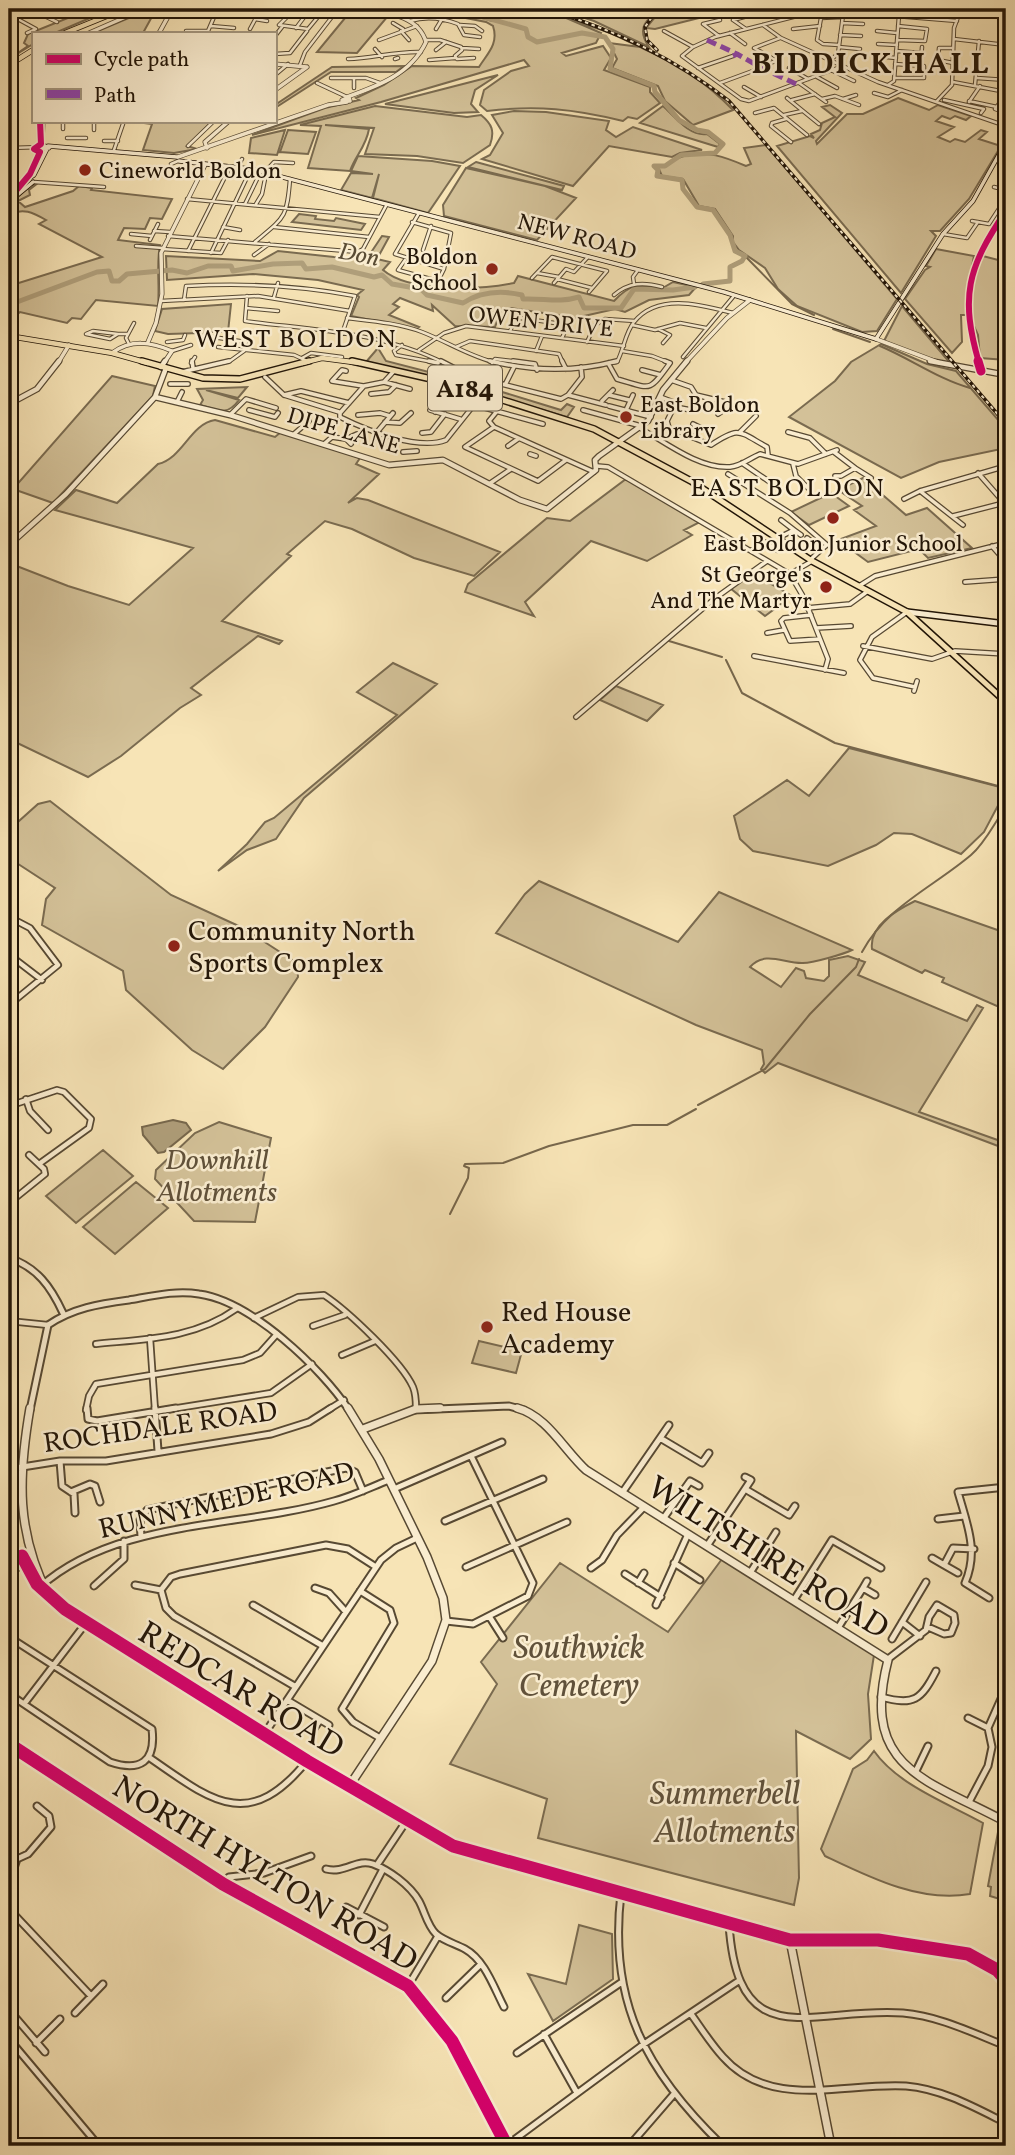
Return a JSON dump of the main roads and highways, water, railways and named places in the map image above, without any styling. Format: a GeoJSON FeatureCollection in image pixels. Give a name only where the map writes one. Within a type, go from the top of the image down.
{"type":"FeatureCollection","features":[{"type":"Feature","properties":{"kind":"main road"},"geometry":{"type":"LineString","coordinates":[[61,32],[117,9]]}},
{"type":"Feature","properties":{"kind":"main road"},"geometry":{"type":"LineString","coordinates":[[67,32],[124,9]]}},
{"type":"Feature","properties":{"kind":"main road"},"geometry":{"type":"LineString","coordinates":[[999,9],[1006,10]]}},
{"type":"Feature","properties":{"kind":"main road"},"geometry":{"type":"LineString","coordinates":[[9,63],[32,49]]}},
{"type":"Feature","properties":{"kind":"main road","name":"NEW ROAD"},"geometry":{"type":"LineString","coordinates":[[9,202],[32,180],[45,148],[114,150],[205,165],[251,169],[750,300],[876,339],[943,234],[973,201],[1006,142]]}},
{"type":"Feature","properties":{"kind":"main road","name":"A184"},"geometry":{"type":"LineString","coordinates":[[9,336],[112,353],[203,378],[240,379],[304,359],[337,359],[481,393],[561,417],[618,441],[711,492],[810,561],[907,612],[1006,702]]}},
{"type":"Feature","properties":{"kind":"main road"},"geometry":{"type":"LineString","coordinates":[[907,612],[1006,624]]}},
{"type":"Feature","properties":{"kind":"waterway","name":"Don"},"geometry":{"type":"LineString","coordinates":[[466,9],[469,13],[526,29],[528,37],[537,42],[582,33],[605,37],[613,49],[610,69],[654,86],[655,92],[679,120],[697,130],[708,132],[723,144],[715,153],[681,155],[665,166],[654,166],[658,170],[657,176],[682,180],[683,189],[697,207],[713,210],[730,235],[735,251],[745,256],[742,261],[730,267],[730,281],[703,284]]}},
{"type":"Feature","properties":{"kind":"waterway"},"geometry":{"type":"LineString","coordinates":[[745,256],[792,304],[814,315]]}},
{"type":"Feature","properties":{"kind":"waterway","name":"Don"},"geometry":{"type":"LineString","coordinates":[[9,305],[97,272],[109,271],[112,281],[119,281],[127,274],[172,270],[187,273],[208,266],[231,266],[233,271],[273,264],[302,263],[306,269],[332,267],[374,277],[382,275],[392,284],[421,289],[427,295],[463,303],[484,294],[507,292],[522,295],[523,299],[558,300],[579,297],[584,308],[621,308],[634,289],[673,290],[695,287]]}},
{"type":"Feature","properties":{"kind":"waterway"},"geometry":{"type":"LineString","coordinates":[[833,329],[870,342]]}},
{"type":"Feature","properties":{"kind":"waterway"},"geometry":{"type":"LineString","coordinates":[[880,346],[970,388]]}},
{"type":"Feature","properties":{"kind":"waterway"},"geometry":{"type":"LineString","coordinates":[[669,641],[722,657]]}},
{"type":"Feature","properties":{"kind":"waterway"},"geometry":{"type":"LineString","coordinates":[[726,660],[742,693],[835,743],[1002,787]]}},
{"type":"Feature","properties":{"kind":"waterway"},"geometry":{"type":"LineString","coordinates":[[862,952],[872,936],[897,910],[976,850],[1006,807]]}},
{"type":"Feature","properties":{"kind":"waterway"},"geometry":{"type":"LineString","coordinates":[[698,1105],[765,1069],[810,1014],[856,967],[859,959]]}},
{"type":"Feature","properties":{"kind":"waterway"},"geometry":{"type":"LineString","coordinates":[[450,1214],[468,1178],[469,1168],[464,1166],[465,1164],[503,1163],[549,1146],[633,1125],[667,1125],[696,1109]]}},
{"type":"Feature","properties":{"kind":"railway"},"geometry":{"type":"LineString","coordinates":[[545,9],[642,46],[686,71],[729,101],[1006,424]]}},
{"type":"Feature","properties":{"kind":"railway"},"geometry":{"type":"LineString","coordinates":[[657,50],[647,40],[645,27],[652,17],[669,9]]}},
{"type":"Feature","properties":{"kind":"place","name":"Cineworld Boldon"},"geometry":{"type":"Point","coordinates":[85,170]}},
{"type":"Feature","properties":{"kind":"place","name":"Boldon School"},"geometry":{"type":"Point","coordinates":[492,269]}},
{"type":"Feature","properties":{"kind":"place","name":"East Boldon Library"},"geometry":{"type":"Point","coordinates":[626,417]}},
{"type":"Feature","properties":{"kind":"place","name":"East Boldon Junior School"},"geometry":{"type":"Point","coordinates":[833,518]}},
{"type":"Feature","properties":{"kind":"place","name":"St George's And The Martyr"},"geometry":{"type":"Point","coordinates":[826,587]}},
{"type":"Feature","properties":{"kind":"place","name":"Community North Sports Complex"},"geometry":{"type":"Point","coordinates":[174,946]}},
{"type":"Feature","properties":{"kind":"place","name":"Red House Academy"},"geometry":{"type":"Point","coordinates":[487,1327]}},
{"type":"Feature","properties":{"kind":"district","name":"BIDDICK HALL"},"geometry":{"type":"Point","coordinates":[871,63]}},
{"type":"Feature","properties":{"kind":"district","name":"WEST BOLDON"},"geometry":{"type":"Point","coordinates":[296,338]}},
{"type":"Feature","properties":{"kind":"district","name":"EAST BOLDON"},"geometry":{"type":"Point","coordinates":[788,487]}},
{"type":"Feature","properties":{"kind":"park label","name":"Downhill Allotments"},"geometry":{"type":"Point","coordinates":[217,1175]}},
{"type":"Feature","properties":{"kind":"park label","name":"Southwick Cemetery"},"geometry":{"type":"Point","coordinates":[579,1665]}},
{"type":"Feature","properties":{"kind":"park label","name":"Summerbell Allotments"},"geometry":{"type":"Point","coordinates":[725,1811]}}]}
